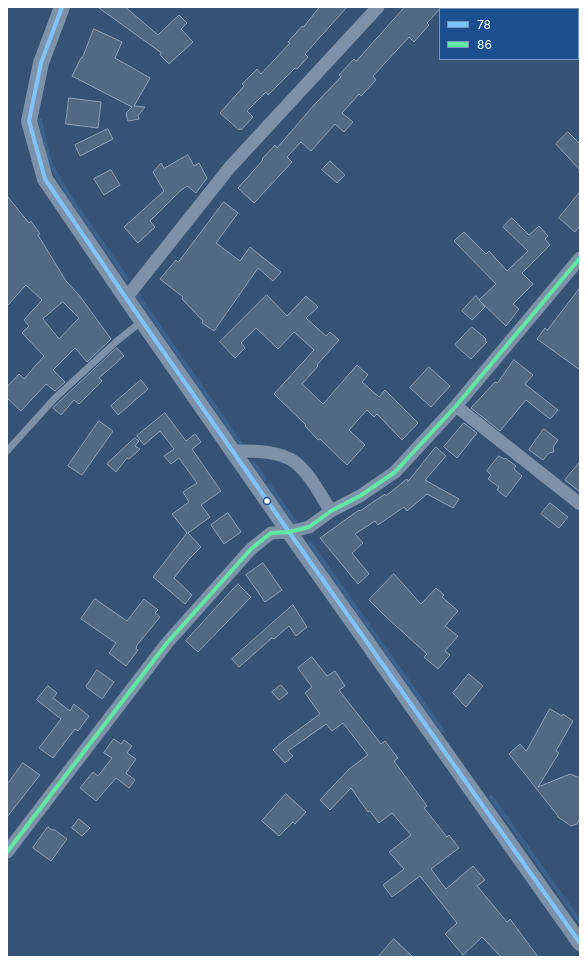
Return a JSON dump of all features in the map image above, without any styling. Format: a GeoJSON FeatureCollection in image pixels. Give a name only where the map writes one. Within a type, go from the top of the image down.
{"type":"FeatureCollection","features":[{"type":"Feature","properties":{"kind":"street"},"geometry":{"type":"LineString","coordinates":[[62,7],[41,63],[29,121],[45,179],[232,451],[580,943]]}},
{"type":"Feature","properties":{"kind":"street"},"geometry":{"type":"LineString","coordinates":[[126,298],[230,167],[378,7]]}},
{"type":"Feature","properties":{"kind":"street"},"geometry":{"type":"LineString","coordinates":[[7,852],[167,643],[251,549],[271,533],[289,532],[309,527],[331,511],[360,496],[395,472],[456,406],[580,258]]}},
{"type":"Feature","properties":{"kind":"street"},"geometry":{"type":"LineString","coordinates":[[456,406],[580,504]]}},
{"type":"Feature","properties":{"kind":"street"},"geometry":{"type":"LineString","coordinates":[[232,451],[259,452],[283,456],[295,462],[308,476],[331,511]]}},
{"type":"Feature","properties":{"kind":"lane"},"geometry":{"type":"LineString","coordinates":[[7,451],[55,398],[122,337],[142,321]]}},
{"type":"Feature","properties":{"kind":"building"},"geometry":{"type":"Polygon","coordinates":[[[98,7],[125,7],[158,35],[179,15],[187,23],[181,29],[193,42],[169,64],[160,55],[161,53],[98,7]]]}},
{"type":"Feature","properties":{"kind":"building"},"geometry":{"type":"Polygon","coordinates":[[[320,7],[347,7],[305,54],[308,57],[297,69],[295,68],[268,95],[266,92],[247,111],[253,117],[241,130],[240,128],[239,130],[220,113],[244,86],[242,84],[257,69],[261,74],[290,43],[288,42],[320,7]]]}},
{"type":"Feature","properties":{"kind":"building"},"geometry":{"type":"Polygon","coordinates":[[[405,7],[442,7],[439,8],[439,10],[427,23],[429,25],[414,42],[409,37],[373,76],[376,80],[361,96],[359,94],[342,113],[353,122],[344,132],[335,124],[311,151],[301,142],[287,157],[292,162],[254,203],[238,188],[263,160],[262,159],[275,145],[277,148],[314,105],[341,77],[339,75],[354,59],[356,61],[405,7]]]}},
{"type":"Feature","properties":{"kind":"building"},"geometry":{"type":"Polygon","coordinates":[[[94,29],[122,42],[115,58],[150,78],[134,106],[145,107],[138,116],[139,119],[128,121],[126,113],[132,107],[72,76],[82,58],[94,29]]]}},
{"type":"Feature","properties":{"kind":"building"},"geometry":{"type":"Polygon","coordinates":[[[69,98],[101,102],[98,128],[66,124],[69,98]]]}},
{"type":"Feature","properties":{"kind":"building"},"geometry":{"type":"Polygon","coordinates":[[[108,129],[113,139],[80,156],[75,145],[108,129]]]}},
{"type":"Feature","properties":{"kind":"building"},"geometry":{"type":"Polygon","coordinates":[[[568,132],[580,144],[580,170],[556,144],[568,132]]]}},
{"type":"Feature","properties":{"kind":"building"},"geometry":{"type":"Polygon","coordinates":[[[188,155],[194,166],[199,163],[207,178],[196,193],[187,186],[180,191],[150,221],[155,227],[138,243],[124,227],[164,191],[153,172],[161,163],[164,168],[188,155]]]}},
{"type":"Feature","properties":{"kind":"building"},"geometry":{"type":"Polygon","coordinates":[[[330,161],[345,175],[337,183],[322,170],[330,161]]]}},
{"type":"Feature","properties":{"kind":"building"},"geometry":{"type":"Polygon","coordinates":[[[111,170],[120,185],[104,195],[94,179],[111,170]]]}},
{"type":"Feature","properties":{"kind":"building"},"geometry":{"type":"Polygon","coordinates":[[[580,192],[580,225],[575,232],[559,218],[580,192]]]}},
{"type":"Feature","properties":{"kind":"building"},"geometry":{"type":"Polygon","coordinates":[[[7,196],[29,223],[31,221],[40,234],[38,235],[66,281],[79,295],[111,339],[87,362],[75,348],[53,370],[65,382],[55,391],[46,384],[21,411],[7,398],[7,387],[19,374],[24,379],[44,356],[22,333],[29,326],[24,320],[42,300],[26,285],[7,306],[7,196]],[[63,302],[43,319],[59,339],[79,318],[63,302]]]}},
{"type":"Feature","properties":{"kind":"building"},"geometry":{"type":"Polygon","coordinates":[[[224,202],[238,213],[216,243],[240,261],[250,247],[281,272],[273,281],[258,268],[214,331],[202,323],[203,321],[182,299],[183,297],[160,279],[176,260],[178,262],[224,202]]]}},
{"type":"Feature","properties":{"kind":"building"},"geometry":{"type":"Polygon","coordinates":[[[512,218],[529,235],[539,226],[548,236],[545,239],[550,245],[522,273],[533,284],[513,304],[519,309],[506,326],[479,300],[496,284],[454,241],[464,232],[486,254],[489,251],[507,271],[528,251],[503,227],[512,218]]]}},
{"type":"Feature","properties":{"kind":"building"},"geometry":{"type":"Polygon","coordinates":[[[580,288],[580,370],[537,339],[545,328],[547,330],[580,288]]]}},
{"type":"Feature","properties":{"kind":"building"},"geometry":{"type":"Polygon","coordinates":[[[267,295],[287,316],[306,296],[318,307],[306,318],[326,336],[330,332],[339,340],[302,384],[323,404],[357,365],[368,375],[362,382],[379,397],[385,390],[418,423],[402,440],[377,414],[374,417],[367,410],[349,430],[365,445],[347,465],[320,439],[318,440],[305,426],[306,425],[274,394],[314,350],[294,332],[278,349],[256,328],[241,343],[245,348],[235,358],[220,342],[267,295]]]}},
{"type":"Feature","properties":{"kind":"building"},"geometry":{"type":"Polygon","coordinates":[[[476,296],[485,307],[472,320],[462,311],[476,296]]]}},
{"type":"Feature","properties":{"kind":"building"},"geometry":{"type":"Polygon","coordinates":[[[472,327],[486,339],[485,341],[487,342],[471,359],[455,345],[472,327]]]}},
{"type":"Feature","properties":{"kind":"building"},"geometry":{"type":"Polygon","coordinates":[[[117,348],[124,356],[99,378],[102,381],[79,404],[74,400],[61,415],[53,408],[117,348]]]}},
{"type":"Feature","properties":{"kind":"building"},"geometry":{"type":"Polygon","coordinates":[[[514,360],[533,375],[525,384],[558,410],[550,419],[526,400],[500,431],[471,408],[495,382],[497,383],[514,360]]]}},
{"type":"Feature","properties":{"kind":"building"},"geometry":{"type":"Polygon","coordinates":[[[429,367],[450,386],[431,407],[410,388],[429,367]]]}},
{"type":"Feature","properties":{"kind":"building"},"geometry":{"type":"Polygon","coordinates":[[[141,380],[148,389],[118,415],[111,406],[141,380]]]}},
{"type":"Feature","properties":{"kind":"building"},"geometry":{"type":"Polygon","coordinates":[[[165,413],[186,441],[195,434],[201,442],[192,449],[221,491],[201,505],[210,517],[188,533],[201,547],[174,578],[192,595],[185,604],[153,577],[187,533],[172,514],[189,502],[183,492],[197,483],[179,458],[171,464],[164,456],[174,449],[160,431],[144,445],[137,436],[165,413]]]}},
{"type":"Feature","properties":{"kind":"building"},"geometry":{"type":"Polygon","coordinates":[[[99,421],[113,431],[82,475],[68,466],[99,421]]]}},
{"type":"Feature","properties":{"kind":"building"},"geometry":{"type":"Polygon","coordinates":[[[464,423],[477,433],[457,458],[444,447],[464,423]]]}},
{"type":"Feature","properties":{"kind":"building"},"geometry":{"type":"Polygon","coordinates":[[[544,429],[558,440],[553,447],[554,452],[549,453],[543,460],[529,450],[544,429]]]}},
{"type":"Feature","properties":{"kind":"building"},"geometry":{"type":"Polygon","coordinates":[[[135,438],[139,441],[135,446],[140,449],[129,459],[127,458],[116,472],[107,464],[135,438]]]}},
{"type":"Feature","properties":{"kind":"building"},"geometry":{"type":"Polygon","coordinates":[[[436,447],[446,456],[425,480],[459,499],[453,508],[427,494],[407,511],[404,507],[378,525],[375,521],[355,534],[363,543],[352,553],[369,574],[358,584],[320,538],[359,510],[360,511],[385,494],[386,496],[407,479],[408,481],[436,447]]]}},
{"type":"Feature","properties":{"kind":"building"},"geometry":{"type":"Polygon","coordinates":[[[499,456],[504,459],[505,458],[516,466],[514,469],[522,476],[506,497],[497,490],[499,487],[488,479],[491,475],[487,471],[499,456]]]}},
{"type":"Feature","properties":{"kind":"building"},"geometry":{"type":"Polygon","coordinates":[[[580,462],[580,492],[565,480],[580,462]]]}},
{"type":"Feature","properties":{"kind":"building"},"geometry":{"type":"Polygon","coordinates":[[[550,503],[568,517],[559,528],[541,514],[550,503]]]}},
{"type":"Feature","properties":{"kind":"building"},"geometry":{"type":"Polygon","coordinates":[[[228,513],[241,532],[224,544],[211,525],[228,513]]]}},
{"type":"Feature","properties":{"kind":"building"},"geometry":{"type":"Polygon","coordinates":[[[263,563],[282,590],[265,602],[246,575],[263,563]]]}},
{"type":"Feature","properties":{"kind":"building"},"geometry":{"type":"Polygon","coordinates":[[[394,574],[421,604],[436,588],[444,595],[442,597],[458,611],[445,626],[458,636],[445,651],[450,655],[438,669],[424,657],[427,654],[369,600],[394,574]]]}},
{"type":"Feature","properties":{"kind":"building"},"geometry":{"type":"Polygon","coordinates":[[[238,584],[251,597],[198,652],[186,641],[238,584]]]}},
{"type":"Feature","properties":{"kind":"building"},"geometry":{"type":"Polygon","coordinates":[[[95,599],[127,621],[144,599],[158,610],[155,613],[160,617],[137,645],[136,649],[138,650],[126,666],[109,653],[116,643],[81,619],[95,599]]]}},
{"type":"Feature","properties":{"kind":"building"},"geometry":{"type":"Polygon","coordinates":[[[293,605],[307,627],[296,636],[289,626],[274,639],[272,638],[239,667],[232,659],[293,605]]]}},
{"type":"Feature","properties":{"kind":"building"},"geometry":{"type":"Polygon","coordinates":[[[312,657],[327,676],[335,671],[345,686],[339,690],[381,744],[385,741],[398,758],[394,761],[427,806],[424,808],[447,837],[449,835],[459,848],[431,869],[446,889],[473,866],[485,880],[477,886],[507,922],[510,919],[538,957],[501,957],[482,937],[463,955],[445,934],[457,923],[420,876],[392,897],[383,885],[404,869],[389,852],[411,835],[392,813],[379,823],[370,811],[368,812],[351,788],[330,810],[320,800],[349,769],[368,755],[343,723],[332,731],[326,724],[288,751],[293,756],[285,763],[273,750],[320,714],[305,693],[312,687],[298,668],[312,657]]]}},
{"type":"Feature","properties":{"kind":"building"},"geometry":{"type":"Polygon","coordinates":[[[97,670],[114,682],[102,699],[86,687],[97,670]]]}},
{"type":"Feature","properties":{"kind":"building"},"geometry":{"type":"Polygon","coordinates":[[[469,674],[483,686],[466,707],[453,693],[469,674]]]}},
{"type":"Feature","properties":{"kind":"building"},"geometry":{"type":"Polygon","coordinates":[[[281,685],[288,693],[279,700],[272,692],[281,685]]]}},
{"type":"Feature","properties":{"kind":"building"},"geometry":{"type":"Polygon","coordinates":[[[48,686],[57,693],[53,698],[70,711],[74,704],[89,716],[78,731],[75,729],[53,758],[39,748],[61,719],[37,700],[48,686]]]}},
{"type":"Feature","properties":{"kind":"building"},"geometry":{"type":"Polygon","coordinates":[[[550,709],[562,716],[563,714],[573,721],[556,751],[559,753],[538,787],[570,774],[580,778],[580,818],[577,824],[571,826],[558,817],[509,754],[520,744],[526,751],[550,709]]]}},
{"type":"Feature","properties":{"kind":"building"},"geometry":{"type":"Polygon","coordinates":[[[114,739],[121,744],[124,740],[132,746],[127,753],[136,759],[126,773],[135,780],[129,788],[116,778],[96,801],[80,788],[93,772],[98,776],[112,758],[104,753],[114,739]]]}},
{"type":"Feature","properties":{"kind":"building"},"geometry":{"type":"Polygon","coordinates":[[[23,763],[40,775],[7,817],[7,785],[23,763]]]}},
{"type":"Feature","properties":{"kind":"building"},"geometry":{"type":"Polygon","coordinates":[[[286,794],[306,812],[295,824],[293,822],[279,836],[262,821],[286,794]]]}},
{"type":"Feature","properties":{"kind":"building"},"geometry":{"type":"Polygon","coordinates":[[[79,819],[90,828],[82,836],[72,828],[79,819]]]}},
{"type":"Feature","properties":{"kind":"building"},"geometry":{"type":"Polygon","coordinates":[[[48,827],[55,830],[67,839],[51,861],[33,848],[48,827]]]}},
{"type":"Feature","properties":{"kind":"building"},"geometry":{"type":"Polygon","coordinates":[[[394,939],[413,957],[378,957],[394,939]]]}},
{"type":"Feature","properties":{"kind":"waterway"},"geometry":{"type":"LineString","coordinates":[[40,120],[50,163],[66,191],[127,279]]}},
{"type":"Feature","properties":{"kind":"waterway"},"geometry":{"type":"LineString","coordinates":[[138,296],[242,446]]}},
{"type":"Feature","properties":{"kind":"waterway"},"geometry":{"type":"LineString","coordinates":[[254,463],[265,479]]}},
{"type":"Feature","properties":{"kind":"waterway"},"geometry":{"type":"LineString","coordinates":[[269,485],[295,522]]}},
{"type":"Feature","properties":{"kind":"waterway"},"geometry":{"type":"LineString","coordinates":[[310,543],[443,731]]}},
{"type":"Feature","properties":{"kind":"waterway"},"geometry":{"type":"LineString","coordinates":[[491,797],[580,922]]}},
{"type":"Feature","properties":{"kind":"transit line","name":"78"},"geometry":{"type":"LineString","coordinates":[[62,7],[41,63],[29,121],[45,179],[289,532],[580,943]]}},
{"type":"Feature","properties":{"kind":"transit line","name":"86"},"geometry":{"type":"LineString","coordinates":[[7,852],[167,643],[251,549],[271,533],[289,532],[309,527],[331,511],[360,496],[395,472],[456,406],[580,258]]}}]}
